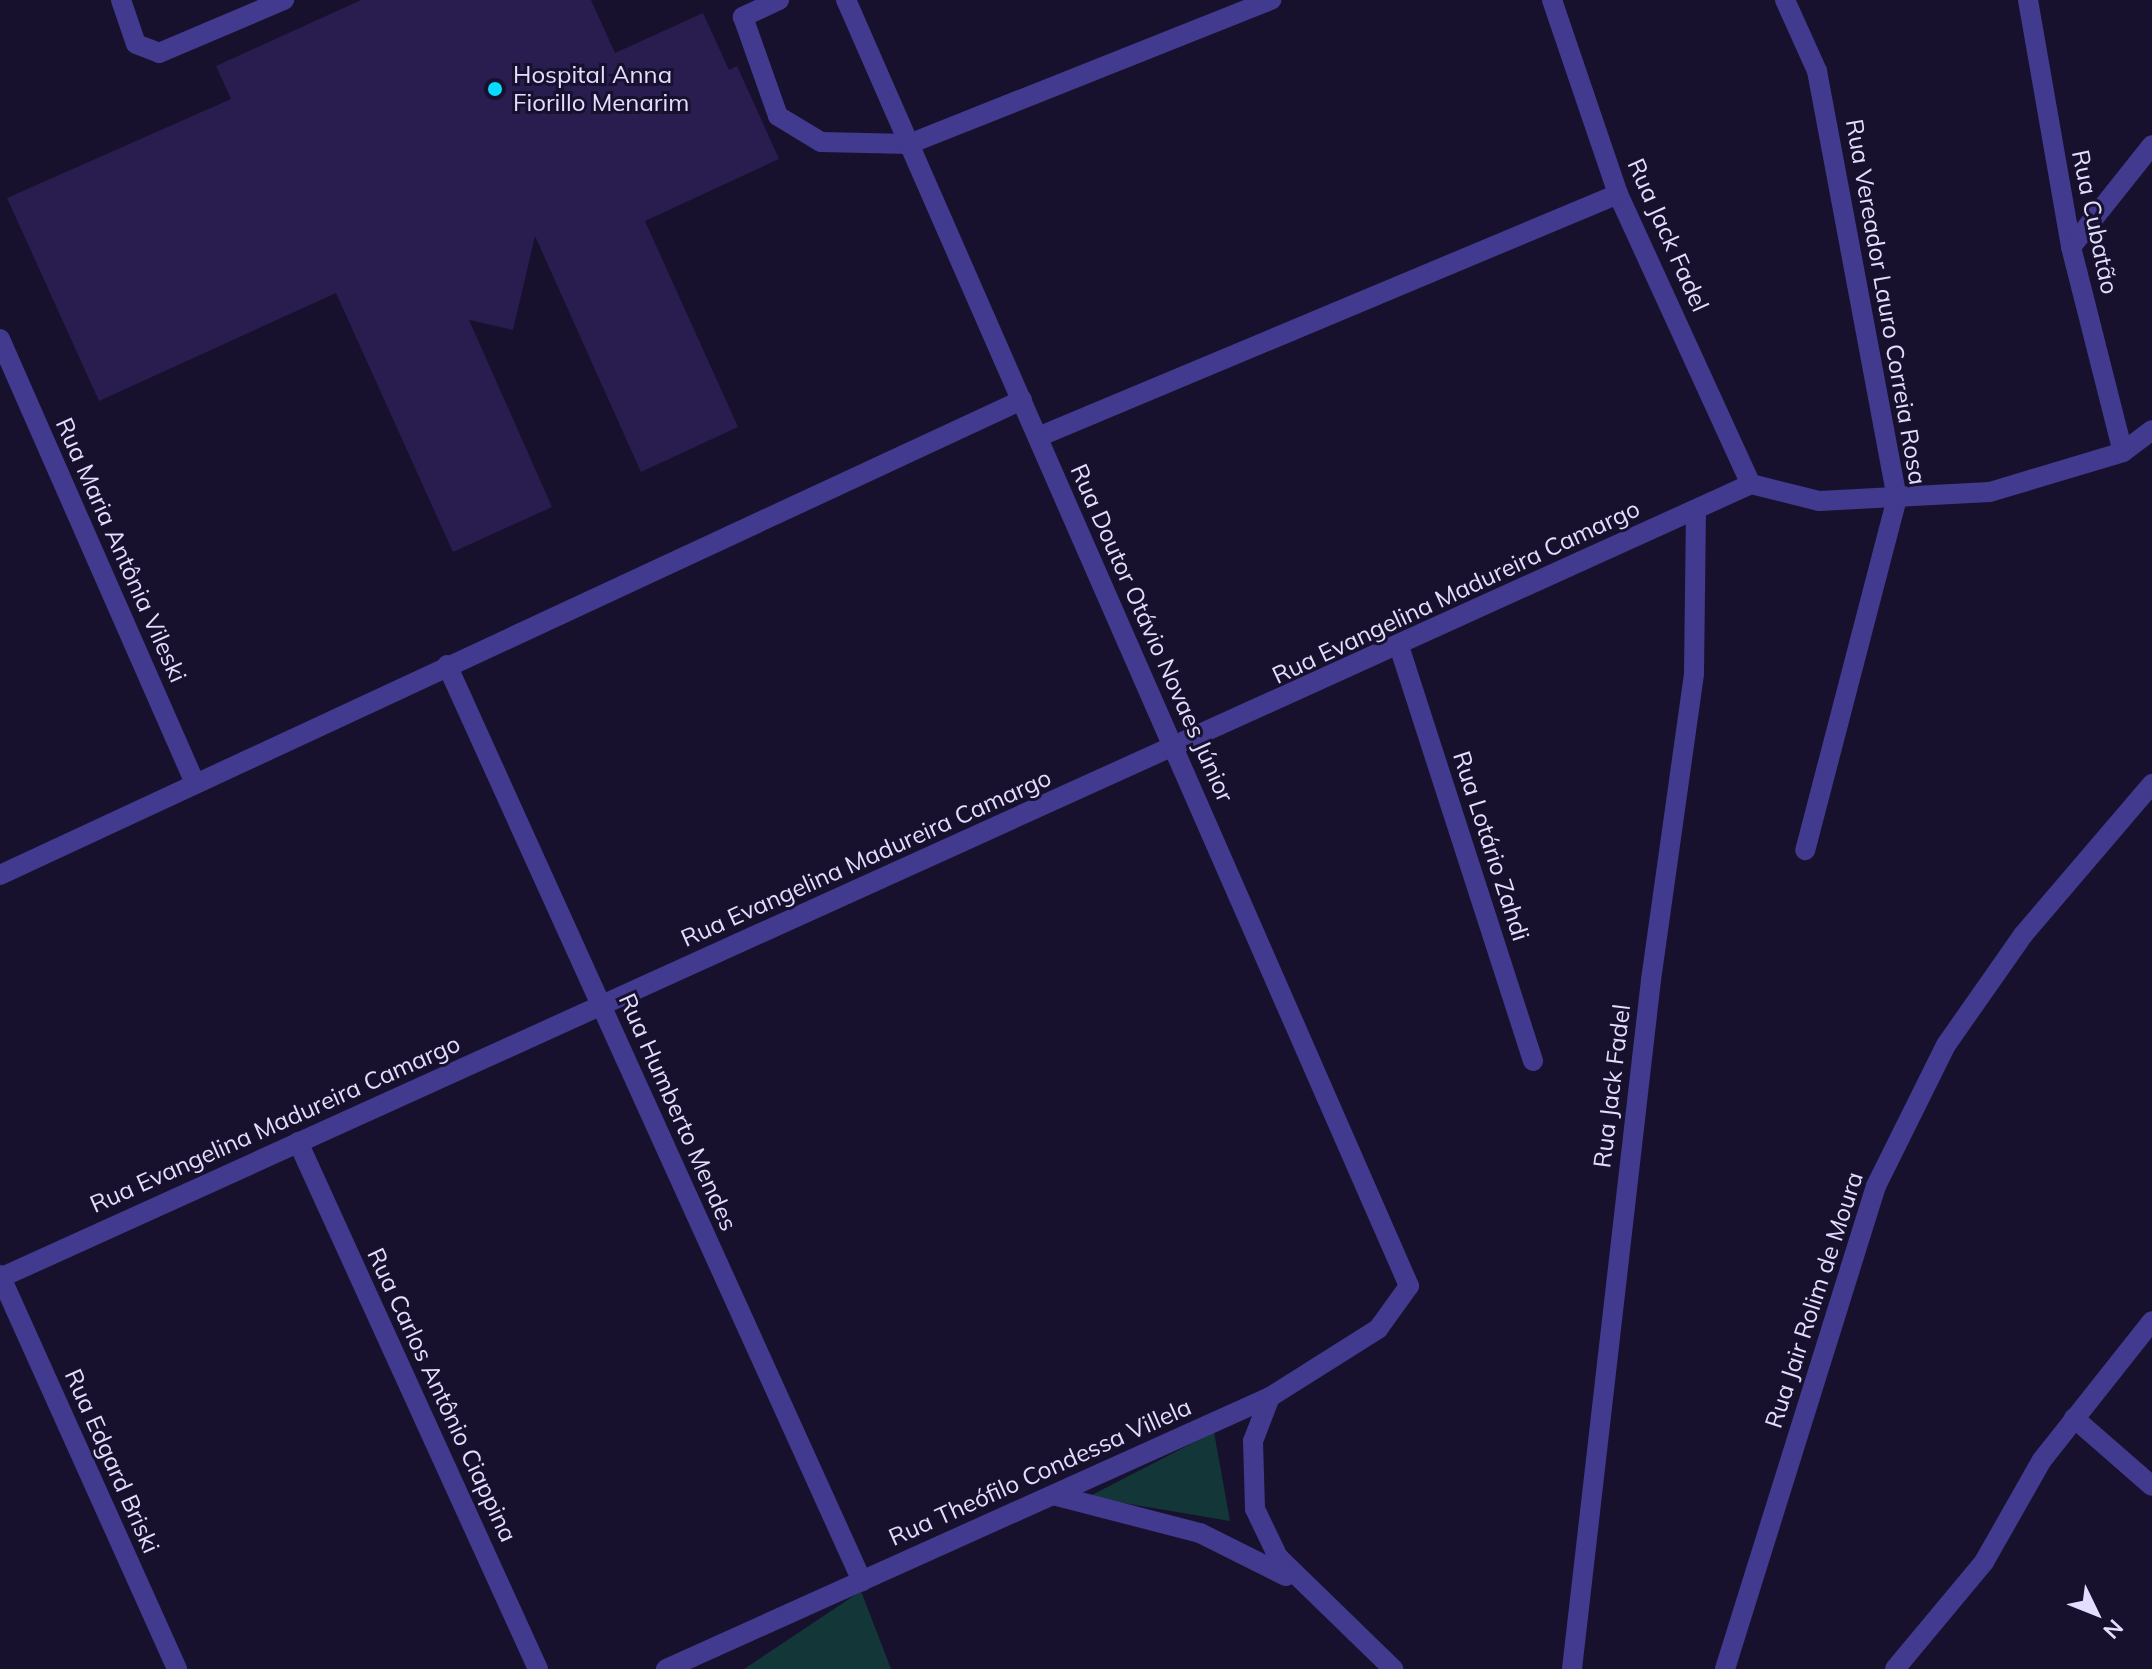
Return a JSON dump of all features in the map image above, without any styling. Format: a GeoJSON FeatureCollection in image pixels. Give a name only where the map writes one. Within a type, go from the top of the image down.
{"type":"FeatureCollection","features":[{"type":"Feature","properties":{"kind":"street"},"geometry":{"type":"LineString","coordinates":[[121,0],[136,44],[159,53],[284,0]]}},
{"type":"Feature","properties":{"kind":"street"},"geometry":{"type":"LineString","coordinates":[[779,0],[737,9],[778,116],[793,132],[821,142],[909,144],[1271,0]]}},
{"type":"Feature","properties":{"kind":"street","name":"Rua Doutor Otávio Novaes Júnior"},"geometry":{"type":"LineString","coordinates":[[846,0],[1409,1286]]}},
{"type":"Feature","properties":{"kind":"street","name":"Rua Jack Fadel"},"geometry":{"type":"LineString","coordinates":[[1552,0],[1618,194],[1751,484]]}},
{"type":"Feature","properties":{"kind":"street","name":"Rua Vereador Lauro Correia Rosa"},"geometry":{"type":"LineString","coordinates":[[1785,0],[1817,71],[1897,498],[1805,850]]}},
{"type":"Feature","properties":{"kind":"street","name":"Rua Cubatão"},"geometry":{"type":"LineString","coordinates":[[2028,0],[2071,247],[2123,452]]}},
{"type":"Feature","properties":{"kind":"street"},"geometry":{"type":"LineString","coordinates":[[2071,247],[2152,145]]}},
{"type":"Feature","properties":{"kind":"street"},"geometry":{"type":"LineString","coordinates":[[1038,437],[1618,194]]}},
{"type":"Feature","properties":{"kind":"street","name":"Rua Maria Antônia Vileski"},"geometry":{"type":"LineString","coordinates":[[0,339],[194,781]]}},
{"type":"Feature","properties":{"kind":"street"},"geometry":{"type":"LineString","coordinates":[[0,875],[194,781],[1022,400]]}},
{"type":"Feature","properties":{"kind":"street"},"geometry":{"type":"LineString","coordinates":[[1751,484],[1819,501],[1990,492],[2123,452],[2152,430]]}},
{"type":"Feature","properties":{"kind":"street","name":"Rua Evangelina Madureira Camargo"},"geometry":{"type":"LineString","coordinates":[[0,1276],[1174,749],[1751,484]]}},
{"type":"Feature","properties":{"kind":"street","name":"Rua Jack Fadel"},"geometry":{"type":"LineString","coordinates":[[1572,1669],[1651,980],[1694,673],[1696,510]]}},
{"type":"Feature","properties":{"kind":"street","name":"Rua Lotário Zahdi"},"geometry":{"type":"LineString","coordinates":[[1399,646],[1533,1061]]}},
{"type":"Feature","properties":{"kind":"street","name":"Rua Humberto Mendes"},"geometry":{"type":"LineString","coordinates":[[447,665],[862,1581]]}},
{"type":"Feature","properties":{"kind":"street","name":"Rua Jair Rolim de Moura"},"geometry":{"type":"LineString","coordinates":[[1725,1669],[1876,1186],[1946,1045],[2023,935],[2152,784]]}},
{"type":"Feature","properties":{"kind":"street","name":"Rua Carlos Antônio Ciappina"},"geometry":{"type":"LineString","coordinates":[[298,1142],[538,1669]]}},
{"type":"Feature","properties":{"kind":"street","name":"Rua Edgard Briski"},"geometry":{"type":"LineString","coordinates":[[0,1276],[177,1669]]}},
{"type":"Feature","properties":{"kind":"street","name":"Rua Theófilo Condessa Villela"},"geometry":{"type":"LineString","coordinates":[[666,1669],[1270,1397],[1378,1329],[1409,1286]]}},
{"type":"Feature","properties":{"kind":"street"},"geometry":{"type":"LineString","coordinates":[[1895,1669],[1984,1562],[2074,1418],[2152,1321]]}},
{"type":"Feature","properties":{"kind":"street"},"geometry":{"type":"LineString","coordinates":[[1270,1397],[1253,1441],[1255,1509],[1278,1557],[1393,1669]]}},
{"type":"Feature","properties":{"kind":"street"},"geometry":{"type":"LineString","coordinates":[[2074,1418],[2152,1486]]}},
{"type":"Feature","properties":{"kind":"street"},"geometry":{"type":"LineString","coordinates":[[1053,1495],[1200,1533],[1307,1588]]}},
{"type":"Feature","properties":{"kind":"green space"},"geometry":{"type":"Polygon","coordinates":[[[1214,1432],[1230,1521],[1088,1497],[1214,1432]]]}},
{"type":"Feature","properties":{"kind":"green space"},"geometry":{"type":"Polygon","coordinates":[[[861,1591],[891,1669],[744,1669],[861,1591]]]}},
{"type":"Feature","properties":{"kind":"building"},"geometry":{"type":"Polygon","coordinates":[[[361,0],[591,0],[615,53],[703,13],[729,70],[737,66],[779,159],[645,221],[738,427],[641,472],[535,236],[513,330],[469,320],[552,507],[453,552],[336,293],[99,401],[7,198],[231,99],[216,66],[361,0]]]}},
{"type":"Feature","properties":{"kind":"place","name":"Hospital Anna Fiorillo Menarim"},"geometry":{"type":"Point","coordinates":[495,89]}}]}
